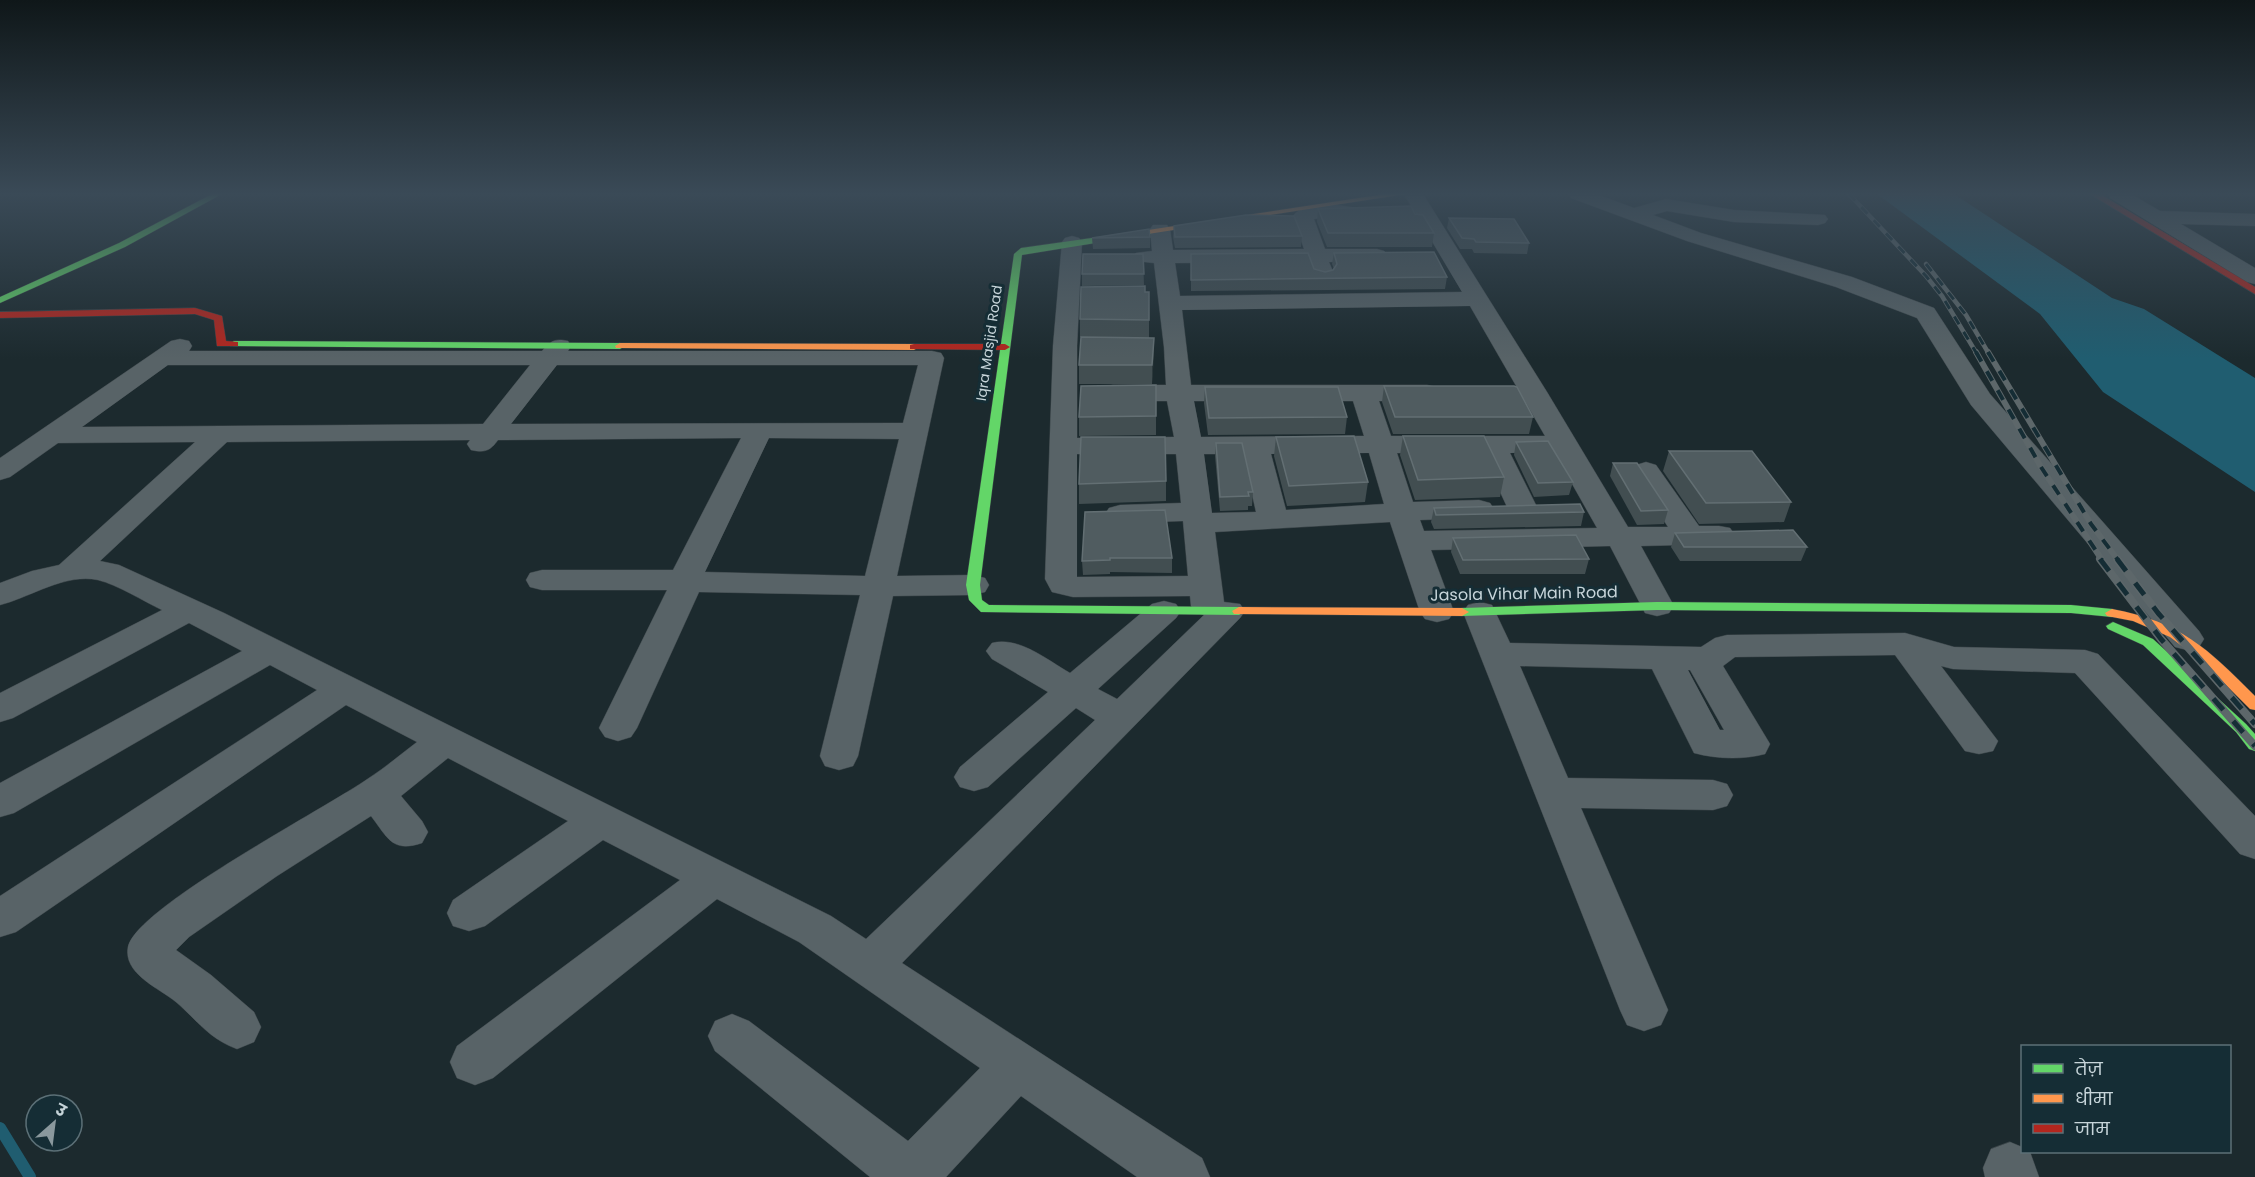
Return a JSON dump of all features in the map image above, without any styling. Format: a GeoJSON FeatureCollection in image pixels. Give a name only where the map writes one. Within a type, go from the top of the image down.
{"type":"FeatureCollection","features":[{"type":"Feature","properties":{"kind":"street"},"geometry":{"type":"LineString","coordinates":[[0,300],[114,249]]}},
{"type":"Feature","properties":{"kind":"street","name":"Iqra Masjid Road"},"geometry":{"type":"LineString","coordinates":[[975,595],[1018,254],[1026,249]]}},
{"type":"Feature","properties":{"kind":"street"},"geometry":{"type":"LineString","coordinates":[[1214,602],[1073,587],[1064,585],[1061,579],[1081,514],[1064,446],[1065,394],[1076,346],[1080,295],[1072,249],[1164,258],[1214,256],[1268,279],[1333,301],[1373,278],[1394,249]]}},
{"type":"Feature","properties":{"kind":"street"},"geometry":{"type":"LineString","coordinates":[[1163,249],[1162,297],[1165,346],[1179,393],[1189,446],[1197,517],[1214,602]]}},
{"type":"Feature","properties":{"kind":"street"},"geometry":{"type":"LineString","coordinates":[[1213,249],[1214,256]]}},
{"type":"Feature","properties":{"kind":"street"},"geometry":{"type":"LineString","coordinates":[[1314,249],[1333,301]]}},
{"type":"Feature","properties":{"kind":"street"},"geometry":{"type":"LineString","coordinates":[[1437,249],[1477,299],[1523,392],[1564,444],[1598,506],[1620,537],[1657,606]]}},
{"type":"Feature","properties":{"kind":"street"},"geometry":{"type":"LineString","coordinates":[[1734,249],[1844,282],[1926,313],[1980,399],[2187,639]]}},
{"type":"Feature","properties":{"kind":"street"},"geometry":{"type":"LineString","coordinates":[[1756,249],[1758,257]]}},
{"type":"Feature","properties":{"kind":"street"},"geometry":{"type":"LineString","coordinates":[[2188,249],[2252,285]]}},
{"type":"Feature","properties":{"kind":"street"},"geometry":{"type":"LineString","coordinates":[[2199,249],[2252,285]]}},
{"type":"Feature","properties":{"kind":"street"},"geometry":{"type":"LineString","coordinates":[[1162,297],[1268,279],[1316,255],[1373,278],[1477,299]]}},
{"type":"Feature","properties":{"kind":"street"},"geometry":{"type":"LineString","coordinates":[[0,315],[195,311],[219,318],[221,344]]}},
{"type":"Feature","properties":{"kind":"street"},"geometry":{"type":"LineString","coordinates":[[0,471],[183,345],[932,358],[839,756]]}},
{"type":"Feature","properties":{"kind":"street"},"geometry":{"type":"LineString","coordinates":[[161,358],[1005,348]]}},
{"type":"Feature","properties":{"kind":"street"},"geometry":{"type":"LineString","coordinates":[[473,455],[554,353]]}},
{"type":"Feature","properties":{"kind":"street"},"geometry":{"type":"LineString","coordinates":[[1065,394],[1179,393],[1302,419],[1380,444],[1432,419],[1456,393]]}},
{"type":"Feature","properties":{"kind":"street"},"geometry":{"type":"LineString","coordinates":[[1064,446],[1255,445],[1302,419],[1364,394],[1492,444],[1564,444]]}},
{"type":"Feature","properties":{"kind":"street"},"geometry":{"type":"LineString","coordinates":[[1364,394],[1401,511],[1437,612]]}},
{"type":"Feature","properties":{"kind":"street"},"geometry":{"type":"LineString","coordinates":[[618,728],[688,580],[687,574],[759,430]]}},
{"type":"Feature","properties":{"kind":"street"},"geometry":{"type":"LineString","coordinates":[[50,435],[915,431]]}},
{"type":"Feature","properties":{"kind":"street"},"geometry":{"type":"LineString","coordinates":[[70,572],[220,434]]}},
{"type":"Feature","properties":{"kind":"street"},"geometry":{"type":"LineString","coordinates":[[1492,444],[1523,508]]}},
{"type":"Feature","properties":{"kind":"street"},"geometry":{"type":"LineString","coordinates":[[1255,445],[1273,521]]}},
{"type":"Feature","properties":{"kind":"street"},"geometry":{"type":"LineString","coordinates":[[1646,471],[1690,536]]}},
{"type":"Feature","properties":{"kind":"street"},"geometry":{"type":"LineString","coordinates":[[1081,514],[1273,521],[1401,511],[1598,506]]}},
{"type":"Feature","properties":{"kind":"street"},"geometry":{"type":"LineString","coordinates":[[1413,541],[1748,534]]}},
{"type":"Feature","properties":{"kind":"street"},"geometry":{"type":"LineString","coordinates":[[0,595],[44,578],[85,569],[108,572],[188,610],[815,929],[1183,1177]]}},
{"type":"Feature","properties":{"kind":"street"},"geometry":{"type":"LineString","coordinates":[[542,580],[688,580],[878,586],[975,595]]}},
{"type":"Feature","properties":{"kind":"street","name":"Jasola Vihar Main Road"},"geometry":{"type":"LineString","coordinates":[[975,595],[986,609],[1164,611],[1214,602],[1437,612],[1657,606],[2071,609],[2125,615],[2161,624],[2187,639],[2255,705]]}},
{"type":"Feature","properties":{"kind":"street"},"geometry":{"type":"LineString","coordinates":[[869,966],[1119,717],[1214,602]]}},
{"type":"Feature","properties":{"kind":"street","name":"Jasola Vihar Main Road"},"geometry":{"type":"LineString","coordinates":[[2071,609],[2148,642],[2241,728],[2255,745]]}},
{"type":"Feature","properties":{"kind":"street"},"geometry":{"type":"LineString","coordinates":[[0,709],[188,610]]}},
{"type":"Feature","properties":{"kind":"street"},"geometry":{"type":"LineString","coordinates":[[974,777],[1164,611]]}},
{"type":"Feature","properties":{"kind":"street"},"geometry":{"type":"LineString","coordinates":[[1480,612],[1644,1010]]}},
{"type":"Feature","properties":{"kind":"street"},"geometry":{"type":"LineString","coordinates":[[2148,642],[2187,639]]}},
{"type":"Feature","properties":{"kind":"street"},"geometry":{"type":"LineString","coordinates":[[1497,654],[1709,659],[1727,646],[1905,644],[1953,658],[2085,662],[2255,843]]}},
{"type":"Feature","properties":{"kind":"street"},"geometry":{"type":"LineString","coordinates":[[1905,644],[1979,741]]}},
{"type":"Feature","properties":{"kind":"street"},"geometry":{"type":"LineString","coordinates":[[0,801],[269,651]]}},
{"type":"Feature","properties":{"kind":"street"},"geometry":{"type":"LineString","coordinates":[[1004,651],[1119,717]]}},
{"type":"Feature","properties":{"kind":"street"},"geometry":{"type":"LineString","coordinates":[[1664,658],[1708,743],[1751,744],[1701,659]]}},
{"type":"Feature","properties":{"kind":"street"},"geometry":{"type":"LineString","coordinates":[[0,919],[344,688]]}},
{"type":"Feature","properties":{"kind":"street"},"geometry":{"type":"LineString","coordinates":[[237,1027],[215,1010],[194,988],[151,958],[151,946],[173,924],[262,864],[375,794],[445,740]]}},
{"type":"Feature","properties":{"kind":"street"},"geometry":{"type":"LineString","coordinates":[[1555,793],[1713,795]]}},
{"type":"Feature","properties":{"kind":"street"},"geometry":{"type":"LineString","coordinates":[[375,794],[407,832]]}},
{"type":"Feature","properties":{"kind":"street"},"geometry":{"type":"LineString","coordinates":[[469,914],[602,819]]}},
{"type":"Feature","properties":{"kind":"street"},"geometry":{"type":"LineString","coordinates":[[475,1062],[658,923],[713,878]]}},
{"type":"Feature","properties":{"kind":"street"},"geometry":{"type":"LineString","coordinates":[[732,1036],[912,1176],[1017,1065]]}},
{"type":"Feature","properties":{"kind":"water"},"geometry":{"type":"Polygon","coordinates":[[[1952,249],[2037,249],[2112,298],[2144,309],[2255,378],[2255,492],[2103,392],[2040,314],[1952,249]]]}},
{"type":"Feature","properties":{"kind":"building"},"geometry":{"type":"Polygon","coordinates":[[[1434,252],[1447,277],[1191,280],[1191,254],[1308,253],[1314,269],[1325,272],[1333,270],[1337,264],[1334,253],[1434,252]]]}},
{"type":"Feature","properties":{"kind":"building"},"geometry":{"type":"Polygon","coordinates":[[[1083,254],[1143,254],[1144,274],[1082,274],[1083,254]]]}},
{"type":"Feature","properties":{"kind":"building"},"geometry":{"type":"Polygon","coordinates":[[[1145,286],[1145,292],[1149,292],[1149,320],[1080,319],[1081,287],[1145,286]]]}},
{"type":"Feature","properties":{"kind":"building"},"geometry":{"type":"Polygon","coordinates":[[[1081,337],[1154,338],[1152,365],[1079,365],[1081,337]]]}},
{"type":"Feature","properties":{"kind":"building"},"geometry":{"type":"Polygon","coordinates":[[[1156,385],[1156,416],[1079,417],[1081,386],[1156,385]]]}},
{"type":"Feature","properties":{"kind":"building"},"geometry":{"type":"Polygon","coordinates":[[[1384,386],[1514,386],[1517,387],[1533,417],[1395,417],[1384,386]]]}},
{"type":"Feature","properties":{"kind":"building"},"geometry":{"type":"Polygon","coordinates":[[[1205,387],[1338,387],[1347,417],[1209,418],[1205,387]]]}},
{"type":"Feature","properties":{"kind":"building"},"geometry":{"type":"Polygon","coordinates":[[[1354,436],[1368,482],[1289,486],[1276,437],[1354,436]]]}},
{"type":"Feature","properties":{"kind":"building"},"geometry":{"type":"Polygon","coordinates":[[[1403,436],[1484,436],[1504,477],[1418,480],[1403,436]]]}},
{"type":"Feature","properties":{"kind":"building"},"geometry":{"type":"Polygon","coordinates":[[[1081,437],[1165,437],[1166,481],[1079,484],[1081,437]]]}},
{"type":"Feature","properties":{"kind":"building"},"geometry":{"type":"Polygon","coordinates":[[[1548,441],[1573,482],[1538,483],[1516,442],[1548,441]]]}},
{"type":"Feature","properties":{"kind":"building"},"geometry":{"type":"Polygon","coordinates":[[[1216,443],[1242,443],[1253,492],[1248,492],[1249,496],[1220,497],[1216,443]]]}},
{"type":"Feature","properties":{"kind":"building"},"geometry":{"type":"Polygon","coordinates":[[[1669,451],[1752,451],[1791,502],[1706,503],[1669,451]]]}},
{"type":"Feature","properties":{"kind":"building"},"geometry":{"type":"Polygon","coordinates":[[[1613,463],[1637,463],[1668,510],[1641,511],[1613,463]]]}},
{"type":"Feature","properties":{"kind":"building"},"geometry":{"type":"Polygon","coordinates":[[[1580,504],[1584,512],[1436,515],[1434,508],[1580,504]]]}},
{"type":"Feature","properties":{"kind":"building"},"geometry":{"type":"Polygon","coordinates":[[[1165,510],[1172,558],[1110,558],[1110,560],[1082,561],[1085,512],[1165,510]]]}},
{"type":"Feature","properties":{"kind":"building"},"geometry":{"type":"Polygon","coordinates":[[[1793,530],[1807,547],[1684,547],[1675,533],[1793,530]]]}},
{"type":"Feature","properties":{"kind":"building"},"geometry":{"type":"Polygon","coordinates":[[[1576,535],[1589,559],[1463,560],[1453,538],[1576,535]]]}},
{"type":"Feature","properties":{"kind":"waterway"},"geometry":{"type":"LineString","coordinates":[[0,1128],[30,1177]]}},
{"type":"Feature","properties":{"kind":"railway"},"geometry":{"type":"LineString","coordinates":[[1901,249],[1942,296],[1977,354]]}},
{"type":"Feature","properties":{"kind":"railway"},"geometry":{"type":"LineString","coordinates":[[1926,264],[1966,315],[1989,354]]}},
{"type":"Feature","properties":{"kind":"railway"},"geometry":{"type":"LineString","coordinates":[[1976,352],[2041,467],[2102,560]]}},
{"type":"Feature","properties":{"kind":"railway"},"geometry":{"type":"LineString","coordinates":[[1988,352],[2091,524],[2118,560]]}},
{"type":"Feature","properties":{"kind":"railway"},"geometry":{"type":"LineString","coordinates":[[2100,559],[2161,639],[2255,746]]}},
{"type":"Feature","properties":{"kind":"railway"},"geometry":{"type":"LineString","coordinates":[[2117,559],[2158,613],[2255,724]]}},
{"type":"Feature","properties":{"kind":"traffic: fast"},"geometry":{"type":"LineString","coordinates":[[0,300],[113,249]]}},
{"type":"Feature","properties":{"kind":"traffic: fast"},"geometry":{"type":"LineString","coordinates":[[1035,249],[1021,251],[1018,254],[973,585],[974,597],[979,605],[986,609],[1239,611]]}},
{"type":"Feature","properties":{"kind":"traffic: fast"},"geometry":{"type":"LineString","coordinates":[[234,344],[620,346]]}},
{"type":"Feature","properties":{"kind":"traffic: fast"},"geometry":{"type":"LineString","coordinates":[[1462,612],[1657,606],[2071,609],[2112,613]]}},
{"type":"Feature","properties":{"kind":"traffic: fast"},"geometry":{"type":"LineString","coordinates":[[2113,626],[2148,642],[2241,728],[2255,745]]}},
{"type":"Feature","properties":{"kind":"traffic: slow"},"geometry":{"type":"LineString","coordinates":[[620,346],[914,347]]}},
{"type":"Feature","properties":{"kind":"traffic: slow"},"geometry":{"type":"LineString","coordinates":[[1239,611],[1462,612]]}},
{"type":"Feature","properties":{"kind":"traffic: slow"},"geometry":{"type":"LineString","coordinates":[[2112,613],[2136,617],[2175,634],[2208,658],[2255,705]]}},
{"type":"Feature","properties":{"kind":"traffic: jam"},"geometry":{"type":"LineString","coordinates":[[2185,249],[2255,291]]}},
{"type":"Feature","properties":{"kind":"traffic: jam"},"geometry":{"type":"LineString","coordinates":[[0,315],[195,311],[219,318],[221,344],[234,344]]}},
{"type":"Feature","properties":{"kind":"traffic: jam"},"geometry":{"type":"LineString","coordinates":[[914,347],[1005,347]]}}]}
